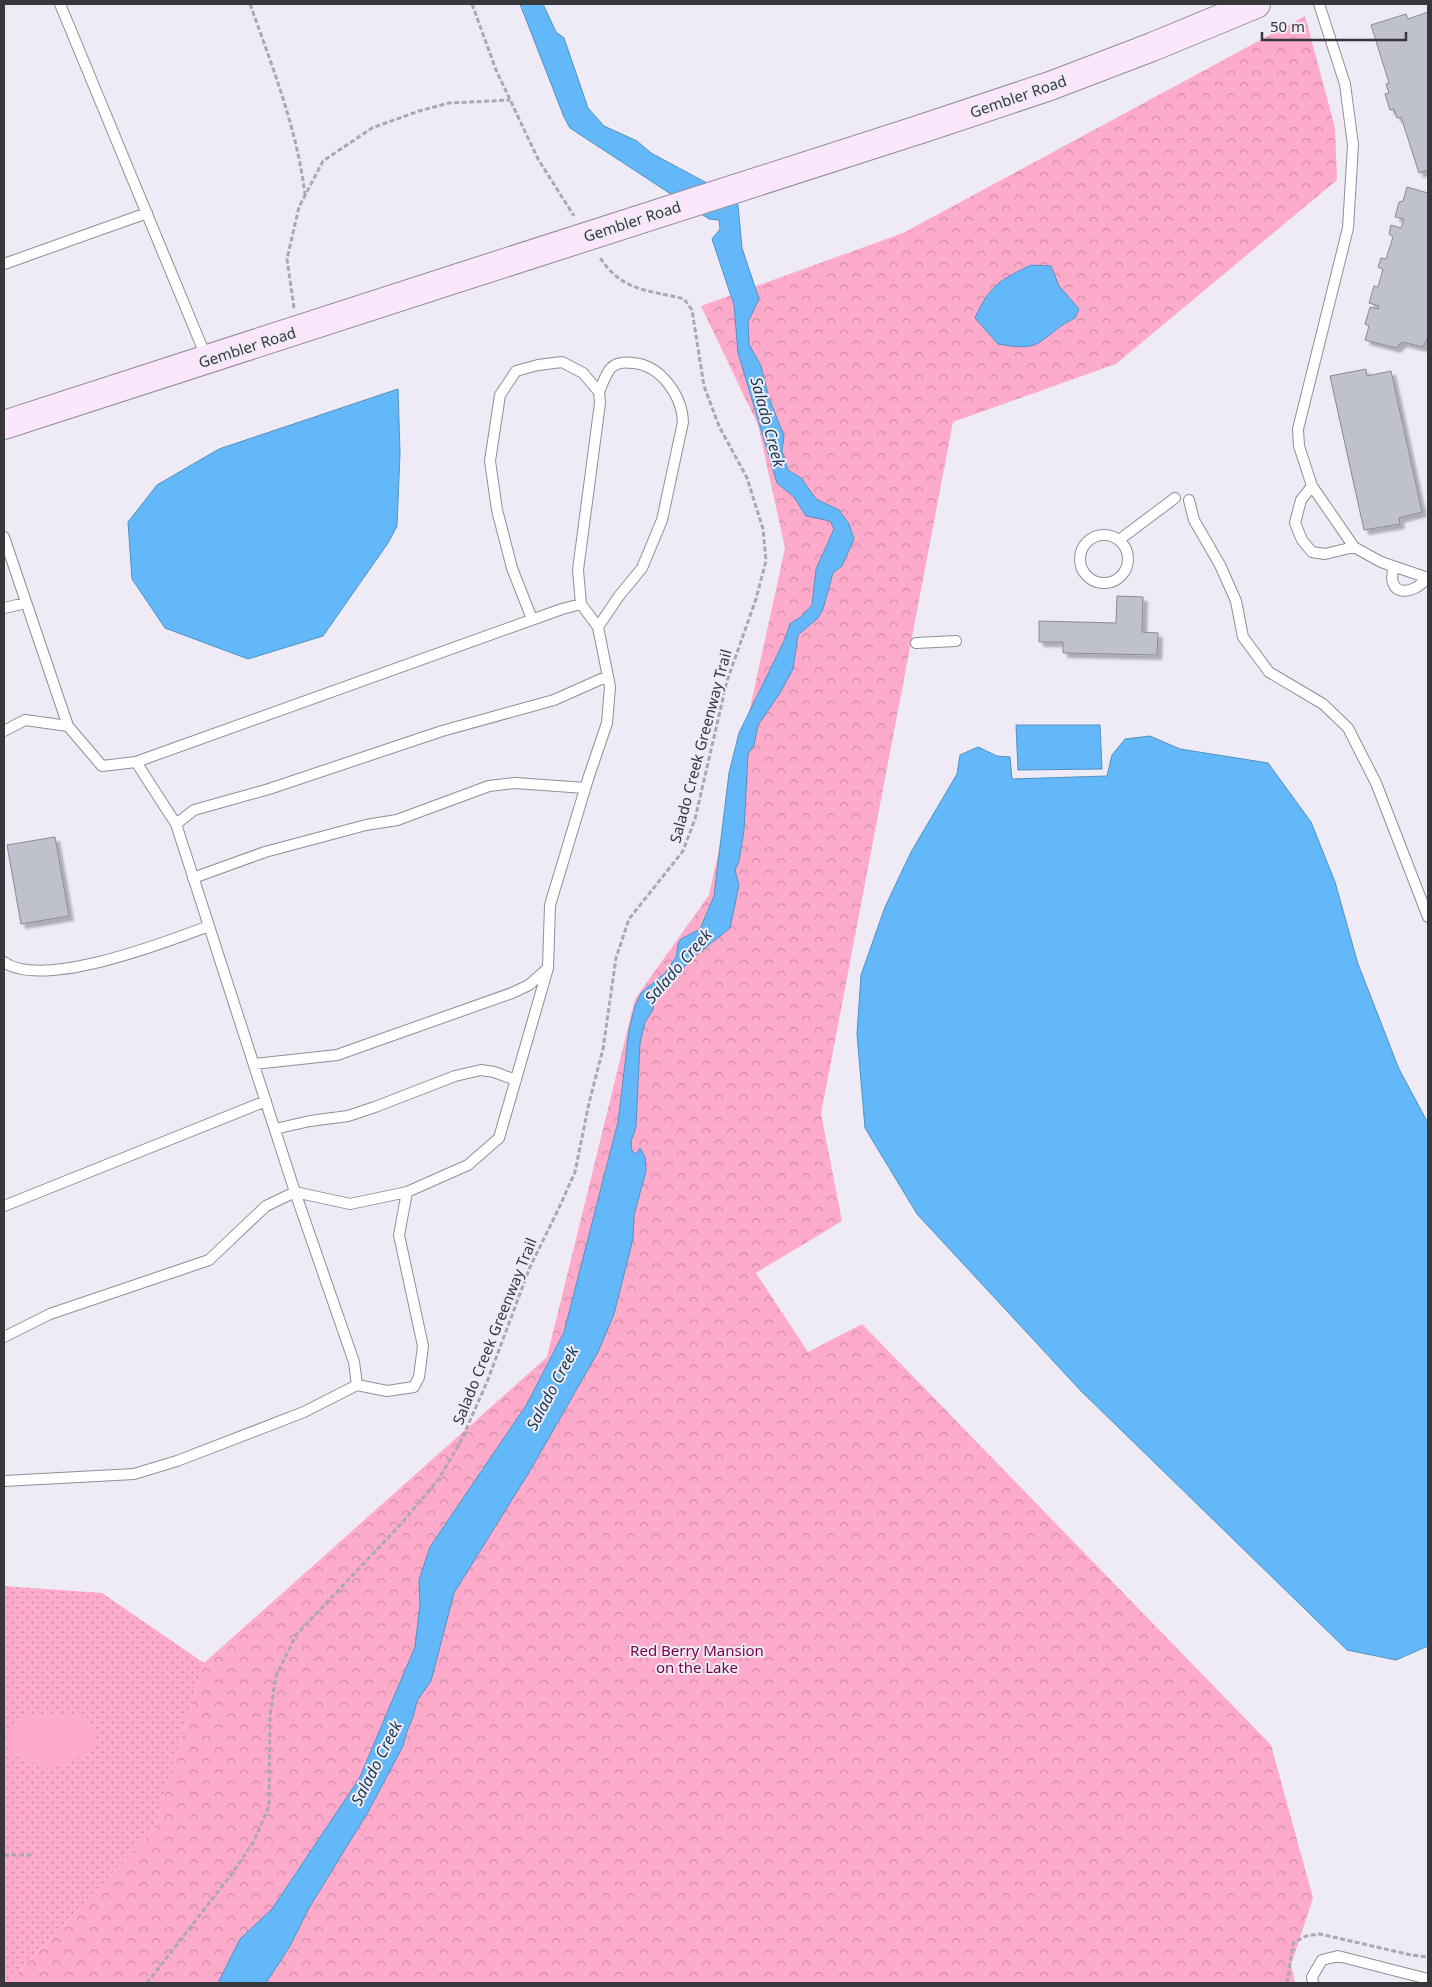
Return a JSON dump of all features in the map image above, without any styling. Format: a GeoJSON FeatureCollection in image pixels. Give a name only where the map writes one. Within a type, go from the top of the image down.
{"type":"FeatureCollection","features":[{"type":"Feature","properties":{"kind":"main road","name":"Gembler Road"},"geometry":{"type":"LineString","coordinates":[[4,425],[1050,86],[1256,4]]}},
{"type":"Feature","properties":{"kind":"lane"},"geometry":{"type":"LineString","coordinates":[[60,4],[208,360]]}},
{"type":"Feature","properties":{"kind":"lane"},"geometry":{"type":"LineString","coordinates":[[1319,4],[1345,84],[1354,145],[1348,228],[1298,429],[1299,446],[1312,486],[1354,547],[1381,562],[1428,578],[1419,587],[1413,590],[1402,591],[1397,589],[1393,582],[1394,567]]}},
{"type":"Feature","properties":{"kind":"lane"},"geometry":{"type":"LineString","coordinates":[[4,264],[147,213]]}},
{"type":"Feature","properties":{"kind":"lane"},"geometry":{"type":"LineString","coordinates":[[4,1337],[50,1314],[209,1260],[266,1206],[295,1192],[350,1204],[407,1192],[468,1165],[499,1138],[548,968],[550,905],[585,788],[607,723],[610,687],[598,627],[581,604],[578,570],[600,403],[598,392],[582,373],[562,362],[538,365],[516,371],[500,395],[490,461],[497,510],[512,568],[532,619]]}},
{"type":"Feature","properties":{"kind":"lane"},"geometry":{"type":"LineString","coordinates":[[598,392],[611,368],[623,362],[640,363],[654,369],[671,386],[683,408],[684,422],[662,520],[642,568],[619,596],[598,627]]}},
{"type":"Feature","properties":{"kind":"lane"},"geometry":{"type":"LineString","coordinates":[[1312,486],[1301,500],[1295,523],[1302,540],[1312,552],[1324,554],[1354,547]]}},
{"type":"Feature","properties":{"kind":"lane"},"geometry":{"type":"LineString","coordinates":[[1119,540],[1175,498]]}},
{"type":"Feature","properties":{"kind":"lane"},"geometry":{"type":"LineString","coordinates":[[1189,500],[1194,520],[1220,565],[1236,601],[1243,637],[1269,672],[1323,704],[1348,728],[1376,783],[1428,917]]}},
{"type":"Feature","properties":{"kind":"lane"},"geometry":{"type":"LineString","coordinates":[[1097,536],[1113,536],[1119,540],[1128,552],[1129,560],[1123,575],[1110,583],[1102,584],[1087,577],[1080,562],[1084,546],[1089,540],[1097,536]]}},
{"type":"Feature","properties":{"kind":"lane"},"geometry":{"type":"LineString","coordinates":[[4,537],[68,726],[102,766],[136,762],[532,619],[581,604]]}},
{"type":"Feature","properties":{"kind":"lane"},"geometry":{"type":"LineString","coordinates":[[4,608],[26,603]]}},
{"type":"Feature","properties":{"kind":"lane"},"geometry":{"type":"LineString","coordinates":[[916,643],[956,641]]}},
{"type":"Feature","properties":{"kind":"lane"},"geometry":{"type":"LineString","coordinates":[[176,824],[194,810],[270,789],[442,731],[554,700],[608,676]]}},
{"type":"Feature","properties":{"kind":"lane"},"geometry":{"type":"LineString","coordinates":[[4,731],[25,720],[68,726]]}},
{"type":"Feature","properties":{"kind":"lane"},"geometry":{"type":"LineString","coordinates":[[136,762],[176,824],[295,1192],[354,1362],[357,1385]]}},
{"type":"Feature","properties":{"kind":"lane"},"geometry":{"type":"LineString","coordinates":[[193,878],[264,852],[366,825],[397,820],[489,786],[515,783],[585,788]]}},
{"type":"Feature","properties":{"kind":"lane"},"geometry":{"type":"LineString","coordinates":[[4,962],[11,967],[30,971],[75,968],[158,945],[209,926]]}},
{"type":"Feature","properties":{"kind":"lane"},"geometry":{"type":"LineString","coordinates":[[254,1064],[337,1055],[512,993],[529,985],[548,968]]}},
{"type":"Feature","properties":{"kind":"lane"},"geometry":{"type":"LineString","coordinates":[[275,1129],[310,1120],[348,1116],[455,1076],[481,1070],[494,1072],[516,1080]]}},
{"type":"Feature","properties":{"kind":"lane"},"geometry":{"type":"LineString","coordinates":[[4,1206],[266,1102]]}},
{"type":"Feature","properties":{"kind":"lane"},"geometry":{"type":"LineString","coordinates":[[4,1480],[134,1474],[177,1461],[295,1415],[357,1385],[387,1391],[414,1388],[419,1377],[423,1346],[399,1235],[407,1192]]}},
{"type":"Feature","properties":{"kind":"lane"},"geometry":{"type":"LineString","coordinates":[[1313,1983],[1312,1977],[1322,1960],[1338,1956],[1428,1979]]}},
{"type":"Feature","properties":{"kind":"path"},"geometry":{"type":"LineString","coordinates":[[250,4],[282,96],[301,161],[305,196]]}},
{"type":"Feature","properties":{"kind":"path"},"geometry":{"type":"LineString","coordinates":[[472,4],[496,70],[538,159]]}},
{"type":"Feature","properties":{"kind":"path"},"geometry":{"type":"LineString","coordinates":[[297,331],[288,259],[299,207],[324,161],[372,128],[419,111],[449,103],[510,100]]}},
{"type":"Feature","properties":{"kind":"path","name":"Salado Creek Greenway Trail"},"geometry":{"type":"LineString","coordinates":[[147,1983],[232,1875],[258,1832],[269,1806],[270,1715],[276,1676],[296,1635],[407,1517],[438,1480],[460,1444],[488,1382],[530,1267],[560,1208],[574,1172],[603,1048],[616,958],[629,919],[683,851],[695,819],[727,681],[756,599],[766,561],[763,529],[748,478],[719,426],[704,386],[692,310],[684,299],[637,289]]}},
{"type":"Feature","properties":{"kind":"path"},"geometry":{"type":"LineString","coordinates":[[4,1855],[34,1855]]}},
{"type":"Feature","properties":{"kind":"path"},"geometry":{"type":"LineString","coordinates":[[1287,1983],[1293,1943],[1306,1936],[1320,1934],[1411,1955],[1428,1956]]}},
{"type":"Feature","properties":{"kind":"green space","name":"Red Berry Mansion on the Lake"},"geometry":{"type":"Polygon","coordinates":[[[1305,16],[1335,128],[1337,180],[1116,364],[953,422],[821,1114],[842,1221],[756,1273],[808,1352],[862,1324],[1271,1745],[1313,1898],[1291,1965],[1295,1983],[8,1983],[154,1830],[204,1663],[547,1357],[635,999],[709,895],[785,548],[758,425],[701,306],[903,233],[1305,16]]]}},
{"type":"Feature","properties":{"kind":"green space"},"geometry":{"type":"Polygon","coordinates":[[[4,1586],[102,1593],[204,1663],[154,1830],[8,1983],[4,1983],[4,1586]]]}},
{"type":"Feature","properties":{"kind":"green space"},"geometry":{"type":"Polygon","coordinates":[[[21,1715],[81,1715],[90,1719],[95,1738],[89,1748],[70,1762],[51,1768],[41,1766],[10,1752],[8,1747],[9,1732],[13,1723],[21,1715]]]}},
{"type":"Feature","properties":{"kind":"water","name":"Salado Creek"},"geometry":{"type":"Polygon","coordinates":[[[520,4],[543,4],[556,32],[564,38],[588,108],[604,126],[637,141],[651,153],[733,197],[738,205],[742,248],[759,299],[748,322],[749,344],[761,366],[769,398],[784,436],[782,451],[788,470],[801,478],[816,499],[839,510],[849,524],[854,539],[842,566],[833,573],[823,609],[818,618],[798,635],[793,669],[780,693],[758,725],[754,745],[748,754],[744,830],[739,861],[735,870],[739,885],[730,928],[695,956],[658,994],[653,1010],[645,1022],[640,1043],[636,1127],[631,1142],[632,1151],[636,1154],[640,1148],[645,1157],[646,1171],[634,1215],[633,1239],[614,1314],[598,1352],[531,1469],[454,1593],[431,1681],[417,1701],[403,1746],[368,1812],[309,1908],[290,1946],[266,1983],[218,1983],[240,1939],[272,1909],[359,1779],[415,1647],[420,1604],[419,1580],[430,1547],[527,1404],[564,1332],[618,1122],[629,1030],[635,1006],[641,993],[665,973],[676,957],[678,944],[681,939],[700,929],[714,896],[729,773],[739,733],[785,639],[790,624],[802,616],[812,605],[816,569],[834,529],[830,521],[806,516],[794,497],[777,483],[738,353],[734,305],[712,239],[720,229],[719,220],[709,219],[570,128],[520,4]]]}},
{"type":"Feature","properties":{"kind":"water"},"geometry":{"type":"Polygon","coordinates":[[[1031,265],[1051,266],[1059,286],[1079,309],[1075,318],[1036,344],[1019,347],[998,344],[975,318],[985,298],[997,285],[1011,275],[1031,265]]]}},
{"type":"Feature","properties":{"kind":"water"},"geometry":{"type":"Polygon","coordinates":[[[398,389],[400,453],[397,526],[388,543],[323,636],[248,659],[165,628],[132,579],[128,522],[157,485],[219,449],[398,389]]]}},
{"type":"Feature","properties":{"kind":"water"},"geometry":{"type":"Polygon","coordinates":[[[1016,725],[1100,725],[1102,769],[1018,770],[1016,725]]]}},
{"type":"Feature","properties":{"kind":"water"},"geometry":{"type":"Polygon","coordinates":[[[1150,736],[1180,749],[1268,763],[1311,822],[1335,882],[1358,964],[1399,1069],[1428,1123],[1428,1646],[1396,1660],[1347,1650],[1081,1391],[917,1214],[865,1128],[857,1034],[861,975],[885,907],[911,852],[957,774],[960,755],[978,747],[997,756],[1010,757],[1012,779],[1107,776],[1112,755],[1125,739],[1150,736]]]}},
{"type":"Feature","properties":{"kind":"building"},"geometry":{"type":"Polygon","coordinates":[[[1428,12],[1428,170],[1419,173],[1401,117],[1397,118],[1394,109],[1390,110],[1385,94],[1389,93],[1386,84],[1389,83],[1371,25],[1406,14],[1408,19],[1428,12]]]}},
{"type":"Feature","properties":{"kind":"building"},"geometry":{"type":"Polygon","coordinates":[[[1407,187],[1428,193],[1428,337],[1423,347],[1402,342],[1396,348],[1365,340],[1369,326],[1365,324],[1370,307],[1378,309],[1379,306],[1369,303],[1374,286],[1378,287],[1383,269],[1378,267],[1381,258],[1386,259],[1393,237],[1389,234],[1391,225],[1401,228],[1404,219],[1395,217],[1399,202],[1403,201],[1407,187]]]}},
{"type":"Feature","properties":{"kind":"building"},"geometry":{"type":"Polygon","coordinates":[[[1366,369],[1367,376],[1391,371],[1422,512],[1399,518],[1400,524],[1364,530],[1330,376],[1366,369]]]}},
{"type":"Feature","properties":{"kind":"building"},"geometry":{"type":"Polygon","coordinates":[[[1117,596],[1143,597],[1142,632],[1158,633],[1157,655],[1063,653],[1063,642],[1039,642],[1039,621],[1116,623],[1117,596]]]}},
{"type":"Feature","properties":{"kind":"building"},"geometry":{"type":"Polygon","coordinates":[[[55,837],[69,916],[21,924],[7,845],[55,837]]]}}]}
